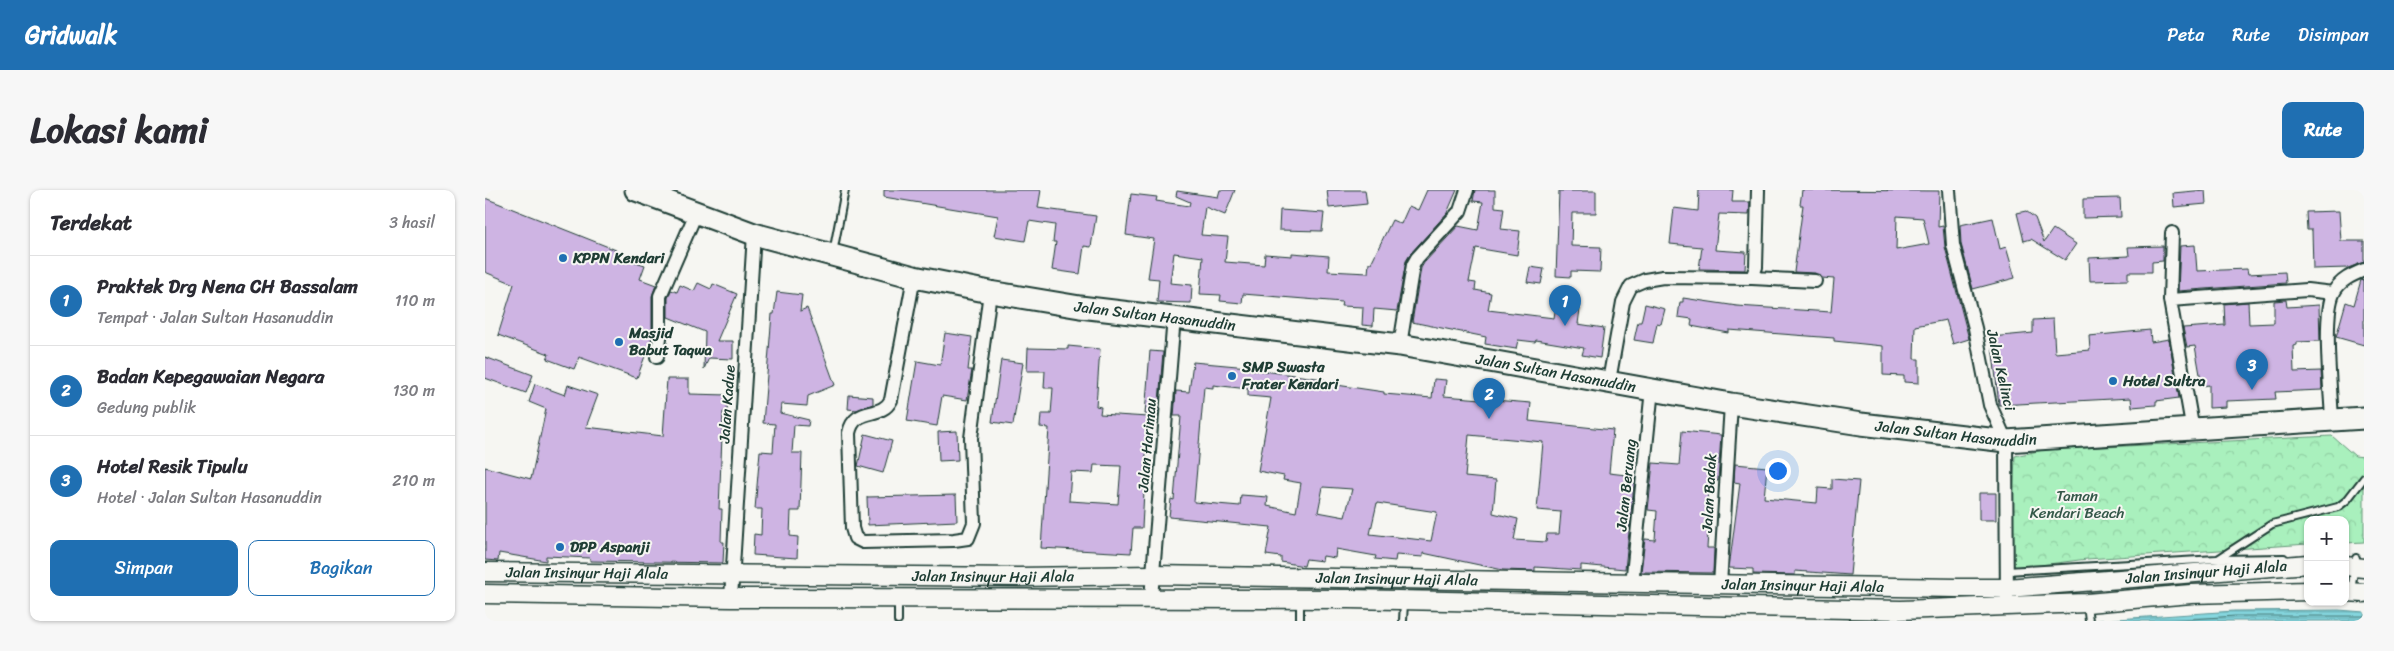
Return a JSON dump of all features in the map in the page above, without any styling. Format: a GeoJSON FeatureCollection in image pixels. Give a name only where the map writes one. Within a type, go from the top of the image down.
{"type":"FeatureCollection","features":[{"type":"Feature","properties":{"kind":"highway","name":"Jalan Sultan Hasanuddin"},"geometry":{"type":"LineString","coordinates":[[636,190],[670,199],[696,213],[755,234],[914,277],[990,292],[1080,307],[1400,345],[1731,404],[1861,424],[2006,442],[2193,431],[2364,418]]}},
{"type":"Feature","properties":{"kind":"main road","name":"Jalan Insinyur Haji Alala"},"geometry":{"type":"LineString","coordinates":[[485,572],[733,576],[1019,577],[1151,575],[1720,585],[2007,579],[2304,564]]}},
{"type":"Feature","properties":{"kind":"main road","name":"Jalan Insinyur Haji Alala"},"geometry":{"type":"LineString","coordinates":[[485,594],[731,598],[1301,599],[1901,610],[2087,603],[2191,594],[2304,591]]}},
{"type":"Feature","properties":{"kind":"street"},"geometry":{"type":"LineString","coordinates":[[1400,345],[1413,265],[1417,258],[1460,211],[1467,190]]}},
{"type":"Feature","properties":{"kind":"street"},"geometry":{"type":"LineString","coordinates":[[1752,278],[1756,267],[1758,190]]}},
{"type":"Feature","properties":{"kind":"street","name":"Jalan Kelinci"},"geometry":{"type":"LineString","coordinates":[[1949,190],[1953,246],[1975,328],[1990,405],[2006,442],[2007,607]]}},
{"type":"Feature","properties":{"kind":"street"},"geometry":{"type":"LineString","coordinates":[[657,357],[660,338],[660,296],[696,213]]}},
{"type":"Feature","properties":{"kind":"street"},"geometry":{"type":"LineString","coordinates":[[2172,233],[2171,300],[2193,431]]}},
{"type":"Feature","properties":{"kind":"street","name":"Jalan Kadue"},"geometry":{"type":"LineString","coordinates":[[731,598],[755,234]]}},
{"type":"Feature","properties":{"kind":"street"},"geometry":{"type":"LineString","coordinates":[[2332,420],[2328,322],[2333,293],[2343,280],[2364,270]]}},
{"type":"Feature","properties":{"kind":"street"},"geometry":{"type":"LineString","coordinates":[[914,277],[891,400],[885,408],[855,419],[849,433],[852,528],[855,538],[863,542],[954,540],[967,538],[971,532],[974,523],[971,438],[973,407],[990,292]]}},
{"type":"Feature","properties":{"kind":"street"},"geometry":{"type":"LineString","coordinates":[[1609,381],[1623,302],[1631,286],[1645,280],[1663,277],[1815,281]]}},
{"type":"Feature","properties":{"kind":"street"},"geometry":{"type":"LineString","coordinates":[[2171,300],[2307,290],[2333,293]]}},
{"type":"Feature","properties":{"kind":"street","name":"Jalan Harimau"},"geometry":{"type":"LineString","coordinates":[[1151,598],[1151,575],[1174,317]]}},
{"type":"Feature","properties":{"kind":"street","name":"Jalan Beruang"},"geometry":{"type":"LineString","coordinates":[[1632,584],[1652,389]]}},
{"type":"Feature","properties":{"kind":"street","name":"Jalan Badak"},"geometry":{"type":"LineString","coordinates":[[1720,585],[1731,404]]}},
{"type":"Feature","properties":{"kind":"lane"},"geometry":{"type":"LineString","coordinates":[[833,256],[845,190]]}},
{"type":"Feature","properties":{"kind":"lane"},"geometry":{"type":"LineString","coordinates":[[2217,559],[2272,524],[2338,507],[2347,500],[2364,478]]}},
{"type":"Feature","properties":{"kind":"lane"},"geometry":{"type":"LineString","coordinates":[[2007,579],[2217,559],[2304,558]]}},
{"type":"Feature","properties":{"kind":"lane"},"geometry":{"type":"LineString","coordinates":[[2353,592],[2355,562]]}},
{"type":"Feature","properties":{"kind":"lane"},"geometry":{"type":"LineString","coordinates":[[898,598],[898,621]]}},
{"type":"Feature","properties":{"kind":"lane"},"geometry":{"type":"LineString","coordinates":[[1300,621],[1301,599]]}},
{"type":"Feature","properties":{"kind":"lane"},"geometry":{"type":"LineString","coordinates":[[1403,621],[1405,601]]}},
{"type":"Feature","properties":{"kind":"lane"},"geometry":{"type":"LineString","coordinates":[[2087,603],[2089,621]]}},
{"type":"Feature","properties":{"kind":"green space","name":"Taman Kendari Beach"},"geometry":{"type":"Polygon","coordinates":[[[2332,436],[2355,456],[2364,457],[2364,542],[2349,543],[2349,516],[2304,516],[2304,544],[2087,559],[2010,569],[2015,456],[2043,450],[2332,436]]]}},
{"type":"Feature","properties":{"kind":"water"},"geometry":{"type":"Polygon","coordinates":[[[2339,610],[2364,612],[2364,621],[2088,621],[2234,611],[2339,610]]]}},
{"type":"Feature","properties":{"kind":"building"},"geometry":{"type":"Polygon","coordinates":[[[884,190],[1041,190],[1038,208],[1096,216],[1091,247],[1084,246],[1080,274],[1052,270],[1056,242],[1053,242],[1055,225],[1029,221],[1025,241],[994,236],[998,216],[884,197],[884,190]]]}},
{"type":"Feature","properties":{"kind":"building"},"geometry":{"type":"Polygon","coordinates":[[[1220,190],[1235,190],[1225,215],[1205,207],[1201,235],[1228,237],[1225,262],[1264,265],[1265,254],[1292,256],[1292,253],[1329,256],[1328,271],[1368,273],[1369,263],[1371,263],[1392,220],[1401,224],[1409,206],[1418,210],[1427,190],[1457,190],[1447,213],[1406,261],[1397,311],[1374,309],[1373,326],[1362,325],[1363,307],[1341,306],[1342,302],[1243,294],[1242,303],[1220,301],[1221,295],[1200,294],[1203,257],[1174,253],[1170,283],[1192,285],[1191,303],[1157,302],[1159,279],[1148,278],[1154,239],[1126,235],[1131,194],[1157,197],[1156,201],[1189,206],[1190,202],[1176,196],[1177,191],[1218,197],[1220,190]]]}},
{"type":"Feature","properties":{"kind":"building"},"geometry":{"type":"Polygon","coordinates":[[[1327,190],[1365,190],[1367,204],[1329,208],[1327,190]]]}},
{"type":"Feature","properties":{"kind":"building"},"geometry":{"type":"Polygon","coordinates":[[[1475,190],[1495,190],[1495,207],[1504,208],[1501,229],[1520,231],[1517,255],[1476,248],[1469,282],[1476,283],[1475,290],[1491,293],[1488,310],[1554,318],[1556,305],[1580,309],[1578,324],[1604,328],[1600,358],[1582,355],[1584,348],[1536,340],[1535,342],[1518,340],[1516,349],[1485,344],[1486,337],[1412,322],[1421,268],[1424,263],[1458,226],[1478,230],[1483,202],[1473,201],[1475,190]]]}},
{"type":"Feature","properties":{"kind":"building"},"geometry":{"type":"Polygon","coordinates":[[[1699,190],[1733,190],[1732,202],[1750,202],[1749,215],[1719,214],[1715,250],[1746,252],[1745,270],[1699,269],[1702,247],[1670,244],[1674,208],[1698,211],[1699,190]]]}},
{"type":"Feature","properties":{"kind":"building"},"geometry":{"type":"Polygon","coordinates":[[[1802,190],[1939,191],[1938,227],[1943,226],[1945,247],[1969,339],[1953,344],[1946,320],[1915,326],[1914,359],[1919,359],[1919,383],[1904,382],[1904,376],[1883,375],[1883,346],[1834,341],[1834,338],[1729,330],[1729,333],[1691,326],[1692,319],[1678,317],[1680,302],[1683,302],[1683,298],[1737,306],[1831,312],[1834,279],[1822,278],[1815,273],[1794,272],[1803,205],[1800,205],[1802,190]],[[1897,216],[1896,250],[1929,244],[1923,218],[1897,216]]]}},
{"type":"Feature","properties":{"kind":"building"},"geometry":{"type":"Polygon","coordinates":[[[2205,190],[2206,204],[2174,207],[2173,193],[2205,190]]]}},
{"type":"Feature","properties":{"kind":"building"},"geometry":{"type":"Polygon","coordinates":[[[1559,191],[1596,191],[1596,213],[1572,213],[1571,246],[1601,247],[1600,272],[1571,271],[1571,277],[1556,276],[1559,191]]]}},
{"type":"Feature","properties":{"kind":"building"},"geometry":{"type":"Polygon","coordinates":[[[485,198],[616,250],[614,255],[645,265],[640,279],[656,285],[652,296],[652,337],[637,378],[579,357],[574,369],[547,359],[549,354],[498,335],[514,284],[485,272],[485,198]]]}},
{"type":"Feature","properties":{"kind":"building"},"geometry":{"type":"Polygon","coordinates":[[[2120,198],[2121,217],[2083,218],[2083,199],[2120,198]]]}},
{"type":"Feature","properties":{"kind":"building"},"geometry":{"type":"Polygon","coordinates":[[[1280,210],[1324,213],[1322,231],[1279,230],[1280,210]]]}},
{"type":"Feature","properties":{"kind":"building"},"geometry":{"type":"Polygon","coordinates":[[[2026,211],[2035,218],[2044,242],[2053,229],[2076,244],[2065,260],[2031,239],[2024,241],[2017,213],[2026,211]]]}},
{"type":"Feature","properties":{"kind":"building"},"geometry":{"type":"Polygon","coordinates":[[[2339,211],[2341,241],[2364,241],[2364,262],[2348,268],[2313,269],[2312,230],[2307,230],[2306,212],[2339,211]]]}},
{"type":"Feature","properties":{"kind":"building"},"geometry":{"type":"Polygon","coordinates":[[[1993,218],[2000,249],[2006,247],[2015,278],[1973,289],[1961,244],[1960,225],[1993,218]]]}},
{"type":"Feature","properties":{"kind":"building"},"geometry":{"type":"Polygon","coordinates":[[[2195,245],[2197,271],[2247,269],[2248,274],[2285,272],[2286,283],[2178,291],[2180,246],[2195,245]]]}},
{"type":"Feature","properties":{"kind":"building"},"geometry":{"type":"Polygon","coordinates":[[[2163,246],[2163,261],[2152,262],[2152,272],[2128,272],[2128,280],[2090,281],[2089,258],[2129,256],[2128,247],[2163,246]]]}},
{"type":"Feature","properties":{"kind":"building"},"geometry":{"type":"Polygon","coordinates":[[[1530,267],[1544,269],[1541,284],[1527,282],[1530,267]]]}},
{"type":"Feature","properties":{"kind":"building"},"geometry":{"type":"Polygon","coordinates":[[[2361,280],[2364,281],[2364,345],[2336,337],[2346,302],[2354,305],[2361,280]]]}},
{"type":"Feature","properties":{"kind":"building"},"geometry":{"type":"Polygon","coordinates":[[[698,283],[711,289],[713,284],[737,294],[717,341],[733,341],[733,359],[709,358],[704,369],[705,332],[668,317],[668,298],[671,290],[677,292],[680,285],[694,291],[698,283]]]}},
{"type":"Feature","properties":{"kind":"building"},"geometry":{"type":"Polygon","coordinates":[[[777,292],[802,295],[800,311],[807,308],[835,385],[808,396],[807,406],[781,404],[780,413],[809,420],[808,426],[794,425],[792,453],[802,453],[800,511],[791,511],[790,536],[798,537],[797,558],[753,555],[754,534],[761,535],[762,509],[755,509],[760,451],[773,452],[775,424],[763,423],[772,314],[774,314],[777,292]]]}},
{"type":"Feature","properties":{"kind":"building"},"geometry":{"type":"Polygon","coordinates":[[[2286,300],[2287,307],[2319,305],[2320,341],[2297,342],[2297,345],[2293,346],[2294,372],[2321,371],[2322,390],[2275,392],[2276,399],[2226,401],[2226,407],[2209,408],[2209,385],[2202,386],[2195,346],[2187,347],[2183,328],[2225,325],[2224,304],[2248,302],[2249,324],[2274,323],[2274,301],[2286,300]]]}},
{"type":"Feature","properties":{"kind":"building"},"geometry":{"type":"Polygon","coordinates":[[[1645,304],[1665,309],[1661,324],[1657,323],[1653,343],[1634,340],[1645,304]]]}},
{"type":"Feature","properties":{"kind":"building"},"geometry":{"type":"Polygon","coordinates":[[[2053,319],[2055,353],[2090,350],[2089,336],[2150,330],[2151,342],[2169,339],[2179,398],[2156,401],[2156,405],[2132,407],[2131,398],[1999,405],[1991,337],[2033,333],[2033,320],[2053,319]]]}},
{"type":"Feature","properties":{"kind":"building"},"geometry":{"type":"Polygon","coordinates":[[[945,333],[972,337],[968,370],[972,370],[967,400],[942,396],[937,426],[907,421],[917,361],[940,365],[945,333]]]}},
{"type":"Feature","properties":{"kind":"building"},"geometry":{"type":"Polygon","coordinates":[[[1068,346],[1100,349],[1096,406],[1101,407],[1100,414],[1148,417],[1142,528],[1133,528],[1131,553],[1041,548],[1049,428],[1040,427],[1041,414],[1051,414],[1053,388],[1044,388],[1045,371],[1027,371],[1028,348],[1068,349],[1068,346]],[[1094,465],[1093,473],[1071,472],[1069,501],[1118,504],[1121,466],[1094,465]]]}},
{"type":"Feature","properties":{"kind":"building"},"geometry":{"type":"Polygon","coordinates":[[[1150,351],[1163,352],[1158,415],[1145,414],[1150,351]]]}},
{"type":"Feature","properties":{"kind":"building"},"geometry":{"type":"Polygon","coordinates":[[[485,357],[533,375],[526,393],[485,378],[485,357]]]}},
{"type":"Feature","properties":{"kind":"building"},"geometry":{"type":"Polygon","coordinates":[[[1001,360],[1023,363],[1013,425],[992,422],[1001,360]]]}},
{"type":"Feature","properties":{"kind":"building"},"geometry":{"type":"Polygon","coordinates":[[[1193,362],[1248,367],[1248,369],[1324,379],[1323,383],[1384,392],[1384,394],[1432,398],[1434,379],[1446,380],[1444,396],[1531,403],[1529,421],[1613,430],[1609,473],[1635,476],[1625,569],[1581,565],[1581,570],[1535,567],[1535,571],[1503,570],[1423,553],[1423,557],[1396,555],[1395,561],[1375,559],[1376,556],[1336,549],[1335,558],[1323,556],[1322,561],[1306,559],[1304,566],[1281,562],[1281,557],[1266,555],[1271,527],[1169,517],[1171,499],[1174,500],[1181,416],[1174,416],[1176,391],[1189,392],[1193,362]],[[1213,385],[1213,388],[1204,387],[1194,502],[1240,506],[1241,495],[1268,497],[1267,506],[1296,512],[1301,483],[1283,480],[1284,476],[1258,471],[1271,398],[1248,396],[1248,389],[1213,385]],[[1469,435],[1465,477],[1496,480],[1493,513],[1518,519],[1514,540],[1546,542],[1547,534],[1559,534],[1561,512],[1537,510],[1543,442],[1469,435]],[[1323,487],[1318,512],[1345,517],[1352,489],[1323,487]],[[1377,503],[1370,534],[1431,541],[1437,512],[1377,503]]]}},
{"type":"Feature","properties":{"kind":"building"},"geometry":{"type":"Polygon","coordinates":[[[667,379],[689,379],[689,394],[728,395],[727,412],[723,412],[719,509],[722,509],[721,542],[724,542],[723,563],[590,561],[590,558],[546,556],[546,561],[499,553],[498,561],[485,560],[485,467],[531,479],[546,409],[529,402],[535,384],[565,395],[568,385],[598,395],[586,427],[663,436],[667,379]]]}},
{"type":"Feature","properties":{"kind":"building"},"geometry":{"type":"Polygon","coordinates":[[[849,395],[873,397],[873,404],[857,410],[848,409],[849,395]]]}},
{"type":"Feature","properties":{"kind":"building"},"geometry":{"type":"Polygon","coordinates":[[[957,431],[958,460],[939,461],[938,432],[957,431]]]}},
{"type":"Feature","properties":{"kind":"building"},"geometry":{"type":"Polygon","coordinates":[[[1682,431],[1721,435],[1718,481],[1709,480],[1706,518],[1709,518],[1707,548],[1714,548],[1713,573],[1641,572],[1645,539],[1655,540],[1657,511],[1648,510],[1653,463],[1679,465],[1682,431]]]}},
{"type":"Feature","properties":{"kind":"building"},"geometry":{"type":"Polygon","coordinates":[[[865,434],[892,441],[883,473],[858,466],[865,434]]]}},
{"type":"Feature","properties":{"kind":"building"},"geometry":{"type":"Polygon","coordinates":[[[1735,464],[1767,467],[1764,498],[1817,503],[1818,488],[1832,489],[1832,479],[1859,481],[1850,575],[1795,571],[1795,575],[1753,574],[1753,569],[1729,568],[1740,483],[1734,482],[1735,464]]]}},
{"type":"Feature","properties":{"kind":"building"},"geometry":{"type":"Polygon","coordinates":[[[1979,493],[1996,493],[1996,520],[1979,520],[1979,493]]]}},
{"type":"Feature","properties":{"kind":"building"},"geometry":{"type":"Polygon","coordinates":[[[956,495],[957,521],[868,525],[867,497],[956,495]]]}},
{"type":"Feature","properties":{"kind":"place","name":"KPPN Kendari"},"geometry":{"type":"Point","coordinates":[563,258]}},
{"type":"Feature","properties":{"kind":"place","name":"Praktek Drg Nena CH Bassalam"},"geometry":{"type":"Point","coordinates":[1565,326]}},
{"type":"Feature","properties":{"kind":"place","name":"Masjid Babut Taqwa"},"geometry":{"type":"Point","coordinates":[619,342]}},
{"type":"Feature","properties":{"kind":"place","name":"SMP Swasta Frater Kendari"},"geometry":{"type":"Point","coordinates":[1232,376]}},
{"type":"Feature","properties":{"kind":"place","name":"Hotel Sultra"},"geometry":{"type":"Point","coordinates":[2113,381]}},
{"type":"Feature","properties":{"kind":"place","name":"Hotel Resik Tipulu"},"geometry":{"type":"Point","coordinates":[2252,390]}},
{"type":"Feature","properties":{"kind":"place","name":"Badan Kepegawaian Negara"},"geometry":{"type":"Point","coordinates":[1489,419]}},
{"type":"Feature","properties":{"kind":"place","name":"DPP Aspanji"},"geometry":{"type":"Point","coordinates":[560,547]}}]}
